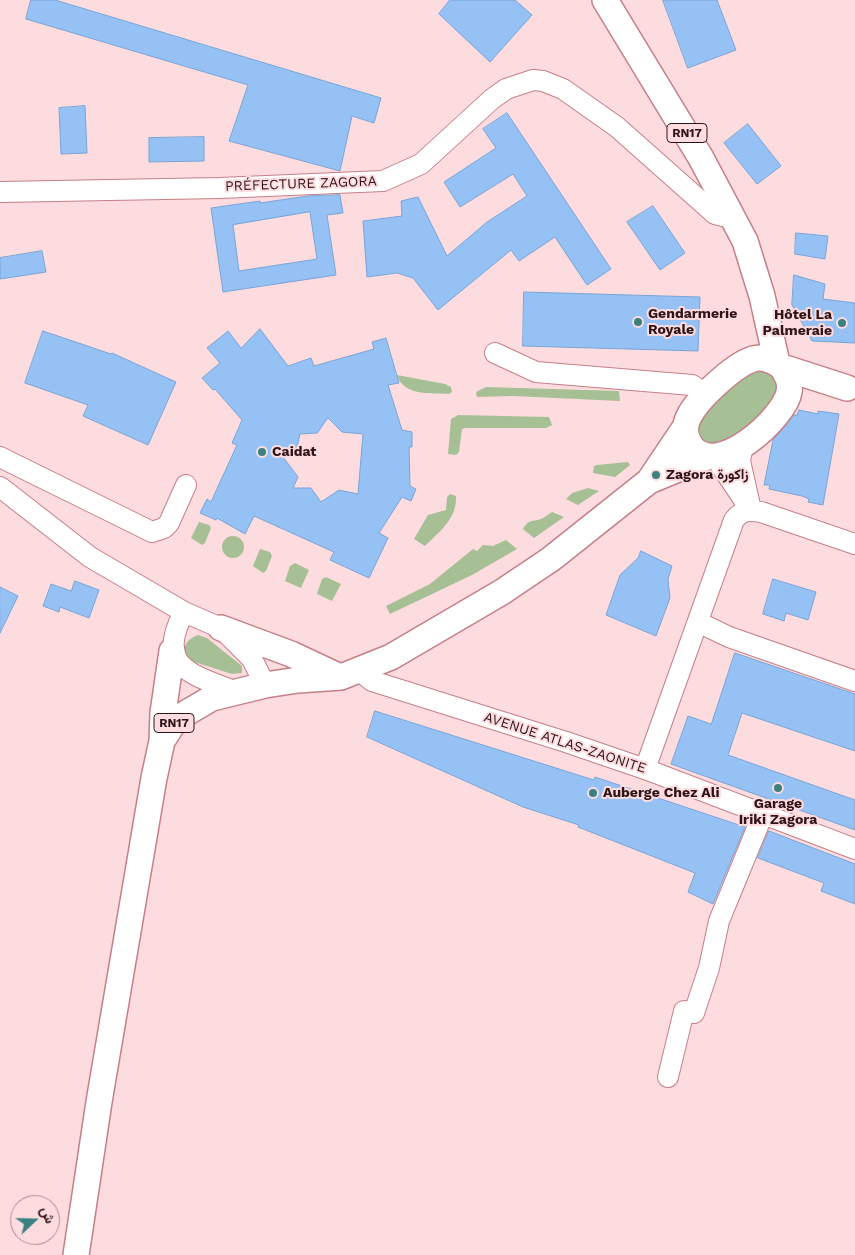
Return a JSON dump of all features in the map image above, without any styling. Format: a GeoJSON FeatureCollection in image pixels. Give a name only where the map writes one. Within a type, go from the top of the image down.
{"type":"FeatureCollection","features":[{"type":"Feature","properties":{"kind":"main road","name":"RN17"},"geometry":{"type":"LineString","coordinates":[[76,1255],[112,1021],[162,740],[176,719],[212,698],[234,691],[298,680],[350,674],[414,646],[502,592],[551,559],[649,481],[711,457],[732,452],[774,415],[788,396],[790,384],[779,365],[745,241],[697,150],[605,0]]}},
{"type":"Feature","properties":{"kind":"main road","name":"RN17"},"geometry":{"type":"LineString","coordinates":[[649,481],[686,426],[691,413],[706,394],[752,360],[755,273]]}},
{"type":"Feature","properties":{"kind":"main road"},"geometry":{"type":"LineString","coordinates":[[752,360],[764,359],[851,388]]}},
{"type":"Feature","properties":{"kind":"main road"},"geometry":{"type":"LineString","coordinates":[[788,396],[851,388]]}},
{"type":"Feature","properties":{"kind":"main road"},"geometry":{"type":"LineString","coordinates":[[686,426],[687,439],[692,447],[711,457]]}},
{"type":"Feature","properties":{"kind":"main road"},"geometry":{"type":"LineString","coordinates":[[221,628],[350,674]]}},
{"type":"Feature","properties":{"kind":"main road"},"geometry":{"type":"LineString","coordinates":[[162,740],[163,713],[172,651]]}},
{"type":"Feature","properties":{"kind":"street","name":"PRÉFECTURE ZAGORA"},"geometry":{"type":"LineString","coordinates":[[0,192],[220,188],[383,181],[421,164],[492,99],[513,86],[533,80],[543,81],[564,89],[618,127],[715,214],[723,216],[732,214]]}},
{"type":"Feature","properties":{"kind":"street"},"geometry":{"type":"LineString","coordinates":[[495,354],[536,372],[692,385],[706,394]]}},
{"type":"Feature","properties":{"kind":"street"},"geometry":{"type":"LineString","coordinates":[[743,444],[740,461],[751,510]]}},
{"type":"Feature","properties":{"kind":"street"},"geometry":{"type":"LineString","coordinates":[[0,457],[152,532],[164,528],[169,523],[186,486]]}},
{"type":"Feature","properties":{"kind":"street"},"geometry":{"type":"LineString","coordinates":[[711,457],[751,510],[855,544]]}},
{"type":"Feature","properties":{"kind":"street"},"geometry":{"type":"LineString","coordinates":[[0,487],[90,557],[184,612],[221,628],[252,659],[265,685]]}},
{"type":"Feature","properties":{"kind":"street"},"geometry":{"type":"LineString","coordinates":[[645,769],[734,520],[739,514],[751,510]]}},
{"type":"Feature","properties":{"kind":"street"},"geometry":{"type":"LineString","coordinates":[[184,612],[175,632],[172,651],[187,671],[234,691]]}},
{"type":"Feature","properties":{"kind":"street"},"geometry":{"type":"LineString","coordinates":[[698,622],[729,637],[855,681]]}},
{"type":"Feature","properties":{"kind":"street","name":"AVENUE ATLAS-ZAONITE"},"geometry":{"type":"LineString","coordinates":[[350,674],[645,769],[855,849]]}},
{"type":"Feature","properties":{"kind":"street"},"geometry":{"type":"LineString","coordinates":[[668,1078],[684,1011],[694,1013],[709,968],[718,920],[763,814]]}},
{"type":"Feature","properties":{"kind":"green space"},"geometry":{"type":"Polygon","coordinates":[[[755,369],[771,370],[779,389],[765,412],[730,441],[709,445],[701,435],[699,424],[704,413],[712,402],[734,383],[755,369]]]}},
{"type":"Feature","properties":{"kind":"green space"},"geometry":{"type":"Polygon","coordinates":[[[397,375],[445,384],[451,387],[452,392],[449,394],[434,394],[411,390],[400,382],[397,375]]]}},
{"type":"Feature","properties":{"kind":"green space"},"geometry":{"type":"Polygon","coordinates":[[[486,387],[619,391],[620,401],[513,396],[477,397],[476,392],[486,387]]]}},
{"type":"Feature","properties":{"kind":"green space"},"geometry":{"type":"Polygon","coordinates":[[[458,415],[549,417],[552,425],[546,428],[465,428],[462,429],[459,452],[456,455],[448,454],[451,419],[458,415]]]}},
{"type":"Feature","properties":{"kind":"green space"},"geometry":{"type":"Polygon","coordinates":[[[628,462],[630,465],[615,477],[593,473],[594,466],[597,465],[628,462]]]}},
{"type":"Feature","properties":{"kind":"green space"},"geometry":{"type":"Polygon","coordinates":[[[588,488],[599,491],[578,505],[566,499],[572,493],[588,488]]]}},
{"type":"Feature","properties":{"kind":"green space"},"geometry":{"type":"Polygon","coordinates":[[[450,494],[456,496],[456,504],[451,518],[442,530],[425,546],[414,539],[428,515],[446,510],[447,497],[450,494]]]}},
{"type":"Feature","properties":{"kind":"green space"},"geometry":{"type":"Polygon","coordinates":[[[552,512],[564,517],[534,538],[523,529],[529,522],[542,518],[552,512]]]}},
{"type":"Feature","properties":{"kind":"green space"},"geometry":{"type":"Polygon","coordinates":[[[199,522],[209,525],[211,528],[205,543],[202,545],[191,538],[199,522]]]}},
{"type":"Feature","properties":{"kind":"green space"},"geometry":{"type":"Polygon","coordinates":[[[233,536],[241,539],[244,547],[241,555],[233,558],[225,555],[222,547],[225,539],[233,536]]]}},
{"type":"Feature","properties":{"kind":"green space"},"geometry":{"type":"Polygon","coordinates":[[[506,540],[517,549],[472,575],[390,614],[386,606],[430,584],[473,549],[477,551],[483,545],[493,546],[506,540]]]}},
{"type":"Feature","properties":{"kind":"green space"},"geometry":{"type":"Polygon","coordinates":[[[260,549],[270,552],[272,556],[266,571],[263,573],[253,566],[260,549]]]}},
{"type":"Feature","properties":{"kind":"green space"},"geometry":{"type":"Polygon","coordinates":[[[295,563],[309,570],[301,588],[285,581],[290,566],[295,563]]]}},
{"type":"Feature","properties":{"kind":"green space"},"geometry":{"type":"Polygon","coordinates":[[[326,577],[341,584],[332,601],[317,594],[322,579],[326,577]]]}},
{"type":"Feature","properties":{"kind":"green space"},"geometry":{"type":"Polygon","coordinates":[[[198,635],[207,638],[242,666],[242,673],[232,674],[188,660],[185,652],[187,642],[198,635]]]}},
{"type":"Feature","properties":{"kind":"building"},"geometry":{"type":"Polygon","coordinates":[[[31,0],[55,0],[381,98],[374,123],[352,116],[340,171],[229,141],[248,85],[26,19],[31,0]]]}},
{"type":"Feature","properties":{"kind":"building"},"geometry":{"type":"Polygon","coordinates":[[[450,0],[515,0],[532,15],[490,62],[439,14],[450,0]]]}},
{"type":"Feature","properties":{"kind":"building"},"geometry":{"type":"Polygon","coordinates":[[[663,0],[717,0],[736,50],[688,68],[663,0]]]}},
{"type":"Feature","properties":{"kind":"building"},"geometry":{"type":"Polygon","coordinates":[[[85,106],[87,153],[61,154],[59,108],[85,106]]]}},
{"type":"Feature","properties":{"kind":"building"},"geometry":{"type":"Polygon","coordinates":[[[507,113],[611,269],[587,285],[555,237],[519,261],[511,250],[438,310],[413,278],[397,273],[367,277],[363,221],[402,216],[401,201],[418,197],[447,256],[487,222],[527,196],[513,174],[460,207],[444,182],[496,148],[483,129],[507,113]]]}},
{"type":"Feature","properties":{"kind":"building"},"geometry":{"type":"Polygon","coordinates":[[[748,124],[781,166],[757,184],[724,143],[748,124]]]}},
{"type":"Feature","properties":{"kind":"building"},"geometry":{"type":"Polygon","coordinates":[[[204,137],[204,161],[149,162],[149,138],[204,137]]]}},
{"type":"Feature","properties":{"kind":"building"},"geometry":{"type":"Polygon","coordinates":[[[340,195],[343,213],[327,215],[336,275],[223,292],[211,208],[308,196],[340,195]],[[310,212],[233,225],[239,271],[317,259],[310,212]]]}},
{"type":"Feature","properties":{"kind":"building"},"geometry":{"type":"Polygon","coordinates":[[[653,206],[685,253],[660,270],[627,222],[653,206]]]}},
{"type":"Feature","properties":{"kind":"building"},"geometry":{"type":"Polygon","coordinates":[[[796,233],[828,236],[825,259],[795,254],[796,233]]]}},
{"type":"Feature","properties":{"kind":"building"},"geometry":{"type":"Polygon","coordinates":[[[42,251],[46,272],[0,279],[0,258],[42,251]]]}},
{"type":"Feature","properties":{"kind":"building"},"geometry":{"type":"Polygon","coordinates":[[[794,275],[825,284],[823,299],[855,303],[855,343],[812,341],[792,305],[794,275]]]}},
{"type":"Feature","properties":{"kind":"building"},"geometry":{"type":"Polygon","coordinates":[[[524,292],[700,297],[698,351],[523,346],[524,292]]]}},
{"type":"Feature","properties":{"kind":"building","name":"Caidat"},"geometry":{"type":"Polygon","coordinates":[[[260,329],[288,366],[311,358],[314,366],[374,349],[372,342],[386,338],[399,383],[388,385],[402,430],[412,432],[412,447],[409,447],[410,486],[416,489],[411,501],[402,497],[379,533],[388,538],[369,578],[330,560],[334,552],[254,516],[245,534],[217,518],[216,520],[200,513],[207,499],[211,502],[237,445],[232,443],[242,420],[215,389],[213,390],[202,378],[220,363],[207,348],[228,331],[241,348],[260,329]],[[328,418],[317,433],[300,434],[297,447],[283,457],[298,477],[293,488],[311,488],[321,502],[339,490],[358,494],[363,434],[342,432],[328,418]]]}},
{"type":"Feature","properties":{"kind":"building"},"geometry":{"type":"Polygon","coordinates":[[[43,331],[112,353],[176,382],[148,445],[83,416],[88,405],[25,383],[43,331]]]}},
{"type":"Feature","properties":{"kind":"building"},"geometry":{"type":"Polygon","coordinates":[[[799,410],[818,414],[818,411],[839,414],[823,505],[808,502],[809,499],[802,496],[769,489],[770,485],[764,485],[773,440],[794,415],[797,415],[799,410]]]}},
{"type":"Feature","properties":{"kind":"building"},"geometry":{"type":"Polygon","coordinates":[[[641,551],[672,566],[668,579],[670,598],[656,636],[606,615],[620,575],[638,558],[641,551]]]}},
{"type":"Feature","properties":{"kind":"building"},"geometry":{"type":"Polygon","coordinates":[[[773,579],[816,592],[808,620],[786,613],[784,621],[763,614],[773,579]]]}},
{"type":"Feature","properties":{"kind":"building"},"geometry":{"type":"Polygon","coordinates":[[[75,581],[99,590],[89,618],[60,607],[59,612],[43,606],[51,584],[71,591],[75,581]]]}},
{"type":"Feature","properties":{"kind":"building"},"geometry":{"type":"Polygon","coordinates":[[[0,587],[18,596],[0,633],[0,587]]]}},
{"type":"Feature","properties":{"kind":"building"},"geometry":{"type":"Polygon","coordinates":[[[735,653],[855,694],[855,751],[742,713],[728,755],[855,800],[855,830],[671,764],[688,716],[711,724],[735,653]]]}},
{"type":"Feature","properties":{"kind":"building"},"geometry":{"type":"Polygon","coordinates":[[[375,711],[594,780],[595,777],[745,827],[713,904],[688,892],[695,873],[578,827],[579,825],[523,807],[367,737],[375,711]]]}},
{"type":"Feature","properties":{"kind":"building"},"geometry":{"type":"Polygon","coordinates":[[[769,831],[855,864],[855,904],[821,891],[824,883],[758,858],[769,831]]]}},
{"type":"Feature","properties":{"kind":"place","name":"Gendarmerie Royale"},"geometry":{"type":"Point","coordinates":[638,322]}},
{"type":"Feature","properties":{"kind":"place","name":"Hôtel La Palmeraie"},"geometry":{"type":"Point","coordinates":[842,323]}},
{"type":"Feature","properties":{"kind":"place","name":"Caidat"},"geometry":{"type":"Point","coordinates":[262,452]}},
{"type":"Feature","properties":{"kind":"place","name":"Zagora زاكورة"},"geometry":{"type":"Point","coordinates":[656,475]}},
{"type":"Feature","properties":{"kind":"place","name":"Garage Iriki Zagora"},"geometry":{"type":"Point","coordinates":[778,788]}},
{"type":"Feature","properties":{"kind":"place","name":"Auberge Chez Ali"},"geometry":{"type":"Point","coordinates":[593,793]}}]}
